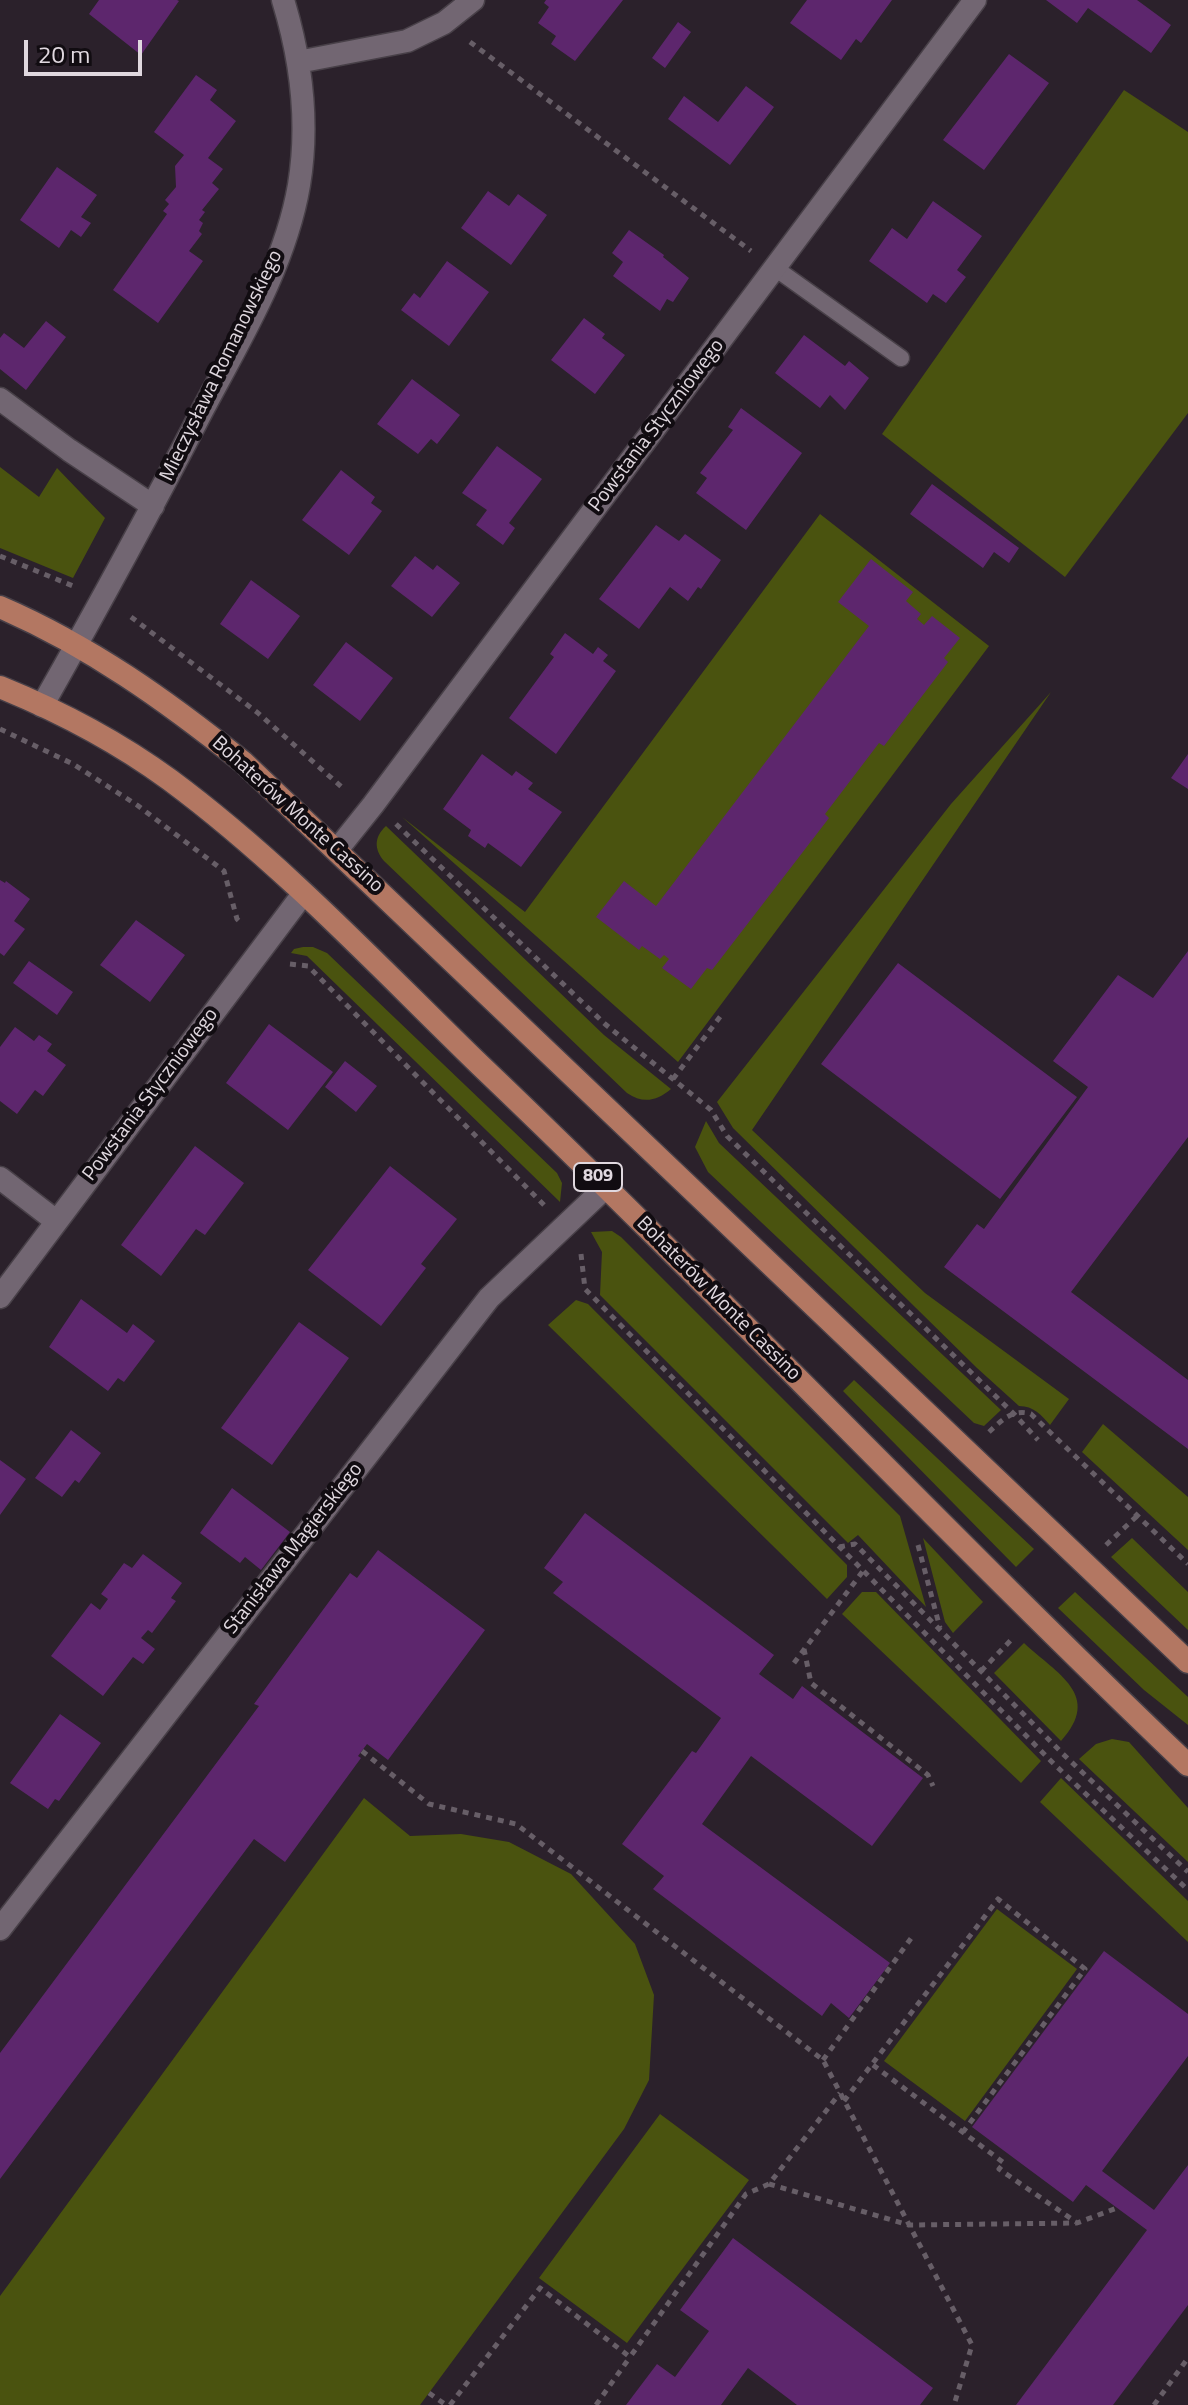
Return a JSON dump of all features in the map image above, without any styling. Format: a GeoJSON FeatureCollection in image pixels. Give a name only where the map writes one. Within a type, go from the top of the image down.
{"type":"FeatureCollection","features":[{"type":"Feature","properties":{"kind":"main road","name":"Bohaterów Monte Cassino"},"geometry":{"type":"LineString","coordinates":[[0,607],[78,644],[130,676],[207,733],[276,792],[1188,1662]]}},
{"type":"Feature","properties":{"kind":"main road","name":"Bohaterów Monte Cassino"},"geometry":{"type":"LineString","coordinates":[[0,687],[109,741],[169,780],[248,844],[607,1186],[1057,1639],[1188,1765]]}},
{"type":"Feature","properties":{"kind":"street","name":"Mieczysława Romanowskiego"},"geometry":{"type":"LineString","coordinates":[[42,706],[153,506],[264,289],[288,227],[299,186],[304,140],[298,62],[283,0]]}},
{"type":"Feature","properties":{"kind":"street"},"geometry":{"type":"LineString","coordinates":[[298,62],[407,41],[444,23],[473,0]]}},
{"type":"Feature","properties":{"kind":"street","name":"Powstania Styczniowego"},"geometry":{"type":"LineString","coordinates":[[337,850],[975,0]]}},
{"type":"Feature","properties":{"kind":"street"},"geometry":{"type":"LineString","coordinates":[[0,399],[153,506]]}},
{"type":"Feature","properties":{"kind":"street","name":"Powstania Styczniowego"},"geometry":{"type":"LineString","coordinates":[[0,1297],[303,894]]}},
{"type":"Feature","properties":{"kind":"street"},"geometry":{"type":"LineString","coordinates":[[0,1178],[56,1221]]}},
{"type":"Feature","properties":{"kind":"street","name":"Stanisława Magierskiego"},"geometry":{"type":"LineString","coordinates":[[0,1929],[489,1298],[607,1186]]}},
{"type":"Feature","properties":{"kind":"lane"},"geometry":{"type":"LineString","coordinates":[[775,268],[901,358]]}},
{"type":"Feature","properties":{"kind":"path"},"geometry":{"type":"LineString","coordinates":[[444,23],[775,268]]}},
{"type":"Feature","properties":{"kind":"path"},"geometry":{"type":"LineString","coordinates":[[0,556],[78,588]]}},
{"type":"Feature","properties":{"kind":"path"},"geometry":{"type":"LineString","coordinates":[[131,617],[258,713],[348,793],[373,805],[393,821],[605,1024],[711,1110],[727,1136],[1038,1440]]}},
{"type":"Feature","properties":{"kind":"path"},"geometry":{"type":"LineString","coordinates":[[0,729],[73,764],[137,805],[224,871],[237,919],[246,928]]}},
{"type":"Feature","properties":{"kind":"path"},"geometry":{"type":"LineString","coordinates":[[673,1079],[723,1013]]}},
{"type":"Feature","properties":{"kind":"path"},"geometry":{"type":"LineString","coordinates":[[960,1446],[986,1435],[1007,1416],[1025,1412],[1031,1414],[1188,1564]]}},
{"type":"Feature","properties":{"kind":"path"},"geometry":{"type":"LineString","coordinates":[[907,1489],[940,1629]]}},
{"type":"Feature","properties":{"kind":"path"},"geometry":{"type":"LineString","coordinates":[[839,1547],[855,1544],[1063,1754],[1188,1872]]}},
{"type":"Feature","properties":{"kind":"path"},"geometry":{"type":"LineString","coordinates":[[794,1663],[863,1571],[1054,1764],[1188,1890]]}},
{"type":"Feature","properties":{"kind":"path"},"geometry":{"type":"LineString","coordinates":[[804,1649],[811,1683],[928,1775],[933,1786]]}},
{"type":"Feature","properties":{"kind":"path"},"geometry":{"type":"LineString","coordinates":[[362,1751],[429,1804],[516,1824],[823,2060],[972,2345],[954,2405]]}},
{"type":"Feature","properties":{"kind":"path"},"geometry":{"type":"LineString","coordinates":[[844,2101],[998,1899],[1085,1969],[963,2132]]}},
{"type":"Feature","properties":{"kind":"path"},"geometry":{"type":"LineString","coordinates":[[823,2060],[912,1937]]}},
{"type":"Feature","properties":{"kind":"path"},"geometry":{"type":"LineString","coordinates":[[873,2065],[1004,2163],[999,2169],[1077,2223]]}},
{"type":"Feature","properties":{"kind":"path"},"geometry":{"type":"LineString","coordinates":[[596,2405],[746,2194],[769,2184],[840,2093]]}},
{"type":"Feature","properties":{"kind":"path"},"geometry":{"type":"LineString","coordinates":[[769,2184],[909,2225],[1077,2223],[1117,2208]]}},
{"type":"Feature","properties":{"kind":"path"},"geometry":{"type":"LineString","coordinates":[[429,2393],[448,2405],[540,2288],[630,2357]]}},
{"type":"Feature","properties":{"kind":"path"},"geometry":{"type":"LineString","coordinates":[[1154,2405],[1188,2358]]}},
{"type":"Feature","properties":{"kind":"green space"},"geometry":{"type":"Polygon","coordinates":[[[1124,90],[1188,132],[1188,413],[1065,577],[882,434],[1124,90]]]}},
{"type":"Feature","properties":{"kind":"green space"},"geometry":{"type":"Polygon","coordinates":[[[0,467],[39,497],[57,468],[105,518],[73,578],[0,548],[0,467]]]}},
{"type":"Feature","properties":{"kind":"green space"},"geometry":{"type":"Polygon","coordinates":[[[820,514],[989,646],[678,1062],[402,817],[525,912],[820,514]]]}},
{"type":"Feature","properties":{"kind":"green space"},"geometry":{"type":"Polygon","coordinates":[[[1051,692],[752,1130],[925,1293],[1069,1399],[1050,1425],[1033,1409],[1019,1406],[977,1368],[733,1128],[717,1102],[951,804],[1051,692]]]}},
{"type":"Feature","properties":{"kind":"green space"},"geometry":{"type":"Polygon","coordinates":[[[386,826],[604,1035],[671,1089],[650,1100],[627,1093],[384,861],[377,843],[379,834],[386,826]]]}},
{"type":"Feature","properties":{"kind":"green space"},"geometry":{"type":"Polygon","coordinates":[[[303,947],[313,947],[327,953],[557,1173],[562,1183],[560,1202],[307,956],[291,953],[303,947]]]}},
{"type":"Feature","properties":{"kind":"green space"},"geometry":{"type":"Polygon","coordinates":[[[706,1121],[719,1143],[1001,1410],[984,1426],[974,1423],[708,1172],[695,1147],[706,1121]]]}},
{"type":"Feature","properties":{"kind":"green space"},"geometry":{"type":"Polygon","coordinates":[[[612,1231],[900,1516],[926,1607],[858,1535],[848,1543],[600,1295],[602,1252],[591,1232],[612,1231]]]}},
{"type":"Feature","properties":{"kind":"green space"},"geometry":{"type":"Polygon","coordinates":[[[576,1300],[588,1304],[847,1565],[847,1577],[827,1599],[548,1325],[576,1300]]]}},
{"type":"Feature","properties":{"kind":"green space"},"geometry":{"type":"Polygon","coordinates":[[[854,1380],[1034,1549],[1016,1567],[843,1391],[854,1380]]]}},
{"type":"Feature","properties":{"kind":"green space"},"geometry":{"type":"Polygon","coordinates":[[[1103,1424],[1188,1497],[1188,1550],[1082,1452],[1103,1424]]]}},
{"type":"Feature","properties":{"kind":"green space"},"geometry":{"type":"Polygon","coordinates":[[[923,1538],[983,1602],[953,1633],[945,1622],[923,1538]]]}},
{"type":"Feature","properties":{"kind":"green space"},"geometry":{"type":"Polygon","coordinates":[[[1132,1538],[1188,1592],[1188,1630],[1111,1557],[1132,1538]]]}},
{"type":"Feature","properties":{"kind":"green space"},"geometry":{"type":"Polygon","coordinates":[[[862,1592],[876,1592],[1041,1761],[1021,1783],[842,1614],[862,1592]]]}},
{"type":"Feature","properties":{"kind":"green space"},"geometry":{"type":"Polygon","coordinates":[[[1075,1592],[1188,1697],[1188,1725],[1144,1690],[1058,1608],[1075,1592]]]}},
{"type":"Feature","properties":{"kind":"green space"},"geometry":{"type":"Polygon","coordinates":[[[1024,1643],[1071,1686],[1076,1698],[1078,1711],[1073,1725],[1061,1741],[994,1673],[1024,1643]]]}},
{"type":"Feature","properties":{"kind":"green space"},"geometry":{"type":"Polygon","coordinates":[[[1112,1739],[1129,1742],[1188,1808],[1188,1862],[1079,1759],[1096,1744],[1112,1739]]]}},
{"type":"Feature","properties":{"kind":"green space"},"geometry":{"type":"Polygon","coordinates":[[[1061,1778],[1188,1901],[1188,1942],[1040,1802],[1061,1778]]]}},
{"type":"Feature","properties":{"kind":"green space"},"geometry":{"type":"Polygon","coordinates":[[[364,1798],[410,1836],[461,1834],[509,1842],[571,1874],[635,1944],[654,1995],[649,2080],[624,2129],[420,2405],[0,2405],[0,2296],[364,1798]]]}},
{"type":"Feature","properties":{"kind":"green space"},"geometry":{"type":"Polygon","coordinates":[[[997,1909],[1077,1969],[965,2121],[884,2061],[997,1909]]]}},
{"type":"Feature","properties":{"kind":"green space"},"geometry":{"type":"Polygon","coordinates":[[[660,2114],[749,2180],[627,2343],[539,2278],[660,2114]]]}},
{"type":"Feature","properties":{"kind":"building"},"geometry":{"type":"Polygon","coordinates":[[[99,0],[179,1],[141,55],[89,14],[99,0]]]}},
{"type":"Feature","properties":{"kind":"building"},"geometry":{"type":"Polygon","coordinates":[[[546,0],[623,0],[575,61],[551,44],[556,36],[538,23],[549,7],[544,3],[546,0]]]}},
{"type":"Feature","properties":{"kind":"building"},"geometry":{"type":"Polygon","coordinates":[[[807,0],[892,0],[861,43],[856,39],[841,60],[790,23],[807,0]]]}},
{"type":"Feature","properties":{"kind":"building"},"geometry":{"type":"Polygon","coordinates":[[[1046,0],[1137,0],[1171,25],[1151,53],[1088,8],[1077,23],[1046,0]]]}},
{"type":"Feature","properties":{"kind":"building"},"geometry":{"type":"Polygon","coordinates":[[[678,22],[691,32],[665,68],[652,58],[678,22]]]}},
{"type":"Feature","properties":{"kind":"building"},"geometry":{"type":"Polygon","coordinates":[[[1009,54],[1049,83],[984,170],[943,140],[1009,54]]]}},
{"type":"Feature","properties":{"kind":"building"},"geometry":{"type":"Polygon","coordinates":[[[196,75],[217,90],[210,100],[236,121],[208,158],[223,169],[212,183],[219,189],[202,210],[205,212],[199,220],[203,223],[199,231],[202,234],[189,251],[203,261],[158,323],[113,290],[167,214],[163,211],[169,204],[165,200],[176,187],[175,166],[184,155],[154,132],[196,75]]]}},
{"type":"Feature","properties":{"kind":"building"},"geometry":{"type":"Polygon","coordinates":[[[746,86],[774,107],[730,165],[668,119],[684,96],[718,122],[746,86]]]}},
{"type":"Feature","properties":{"kind":"building"},"geometry":{"type":"Polygon","coordinates":[[[57,167],[97,195],[81,217],[91,223],[81,237],[71,230],[59,248],[20,220],[57,167]]]}},
{"type":"Feature","properties":{"kind":"building"},"geometry":{"type":"Polygon","coordinates":[[[488,191],[509,206],[518,194],[547,215],[511,265],[461,228],[488,191]]]}},
{"type":"Feature","properties":{"kind":"building"},"geometry":{"type":"Polygon","coordinates":[[[933,201],[982,236],[957,270],[966,277],[946,303],[933,294],[927,303],[869,261],[892,228],[907,239],[933,201]]]}},
{"type":"Feature","properties":{"kind":"building"},"geometry":{"type":"Polygon","coordinates":[[[629,230],[689,278],[673,302],[667,299],[660,311],[613,276],[623,262],[612,253],[629,230]]]}},
{"type":"Feature","properties":{"kind":"building"},"geometry":{"type":"Polygon","coordinates":[[[447,261],[489,292],[449,346],[401,310],[414,293],[420,298],[447,261]]]}},
{"type":"Feature","properties":{"kind":"building"},"geometry":{"type":"Polygon","coordinates":[[[584,318],[605,334],[602,338],[625,355],[595,394],[551,360],[584,318]]]}},
{"type":"Feature","properties":{"kind":"building"},"geometry":{"type":"Polygon","coordinates":[[[46,321],[66,337],[26,390],[0,369],[0,338],[4,333],[24,348],[46,321]]]}},
{"type":"Feature","properties":{"kind":"building"},"geometry":{"type":"Polygon","coordinates":[[[804,335],[845,366],[849,361],[869,378],[845,410],[830,395],[820,408],[775,373],[804,335]]]}},
{"type":"Feature","properties":{"kind":"building"},"geometry":{"type":"Polygon","coordinates":[[[412,379],[460,415],[437,444],[431,439],[418,454],[377,424],[412,379]]]}},
{"type":"Feature","properties":{"kind":"building"},"geometry":{"type":"Polygon","coordinates":[[[741,408],[802,453],[746,530],[696,493],[707,478],[700,473],[733,430],[728,427],[741,408]]]}},
{"type":"Feature","properties":{"kind":"building"},"geometry":{"type":"Polygon","coordinates":[[[497,446],[542,479],[509,523],[515,528],[503,545],[476,525],[487,510],[462,493],[497,446]]]}},
{"type":"Feature","properties":{"kind":"building"},"geometry":{"type":"Polygon","coordinates":[[[341,470],[375,497],[371,503],[382,511],[349,555],[302,520],[341,470]]]}},
{"type":"Feature","properties":{"kind":"building"},"geometry":{"type":"Polygon","coordinates":[[[932,484],[1019,548],[1009,563],[994,552],[983,568],[910,514],[932,484]]]}},
{"type":"Feature","properties":{"kind":"building"},"geometry":{"type":"Polygon","coordinates":[[[656,525],[679,541],[685,534],[721,560],[701,589],[698,587],[688,601],[670,587],[639,629],[599,599],[656,525]]]}},
{"type":"Feature","properties":{"kind":"building"},"geometry":{"type":"Polygon","coordinates":[[[415,556],[433,570],[437,565],[460,583],[432,617],[391,586],[415,556]]]}},
{"type":"Feature","properties":{"kind":"building"},"geometry":{"type":"Polygon","coordinates":[[[871,559],[913,592],[906,601],[921,614],[917,619],[924,625],[932,616],[960,638],[944,658],[948,662],[884,746],[879,743],[825,814],[829,818],[712,970],[707,968],[691,989],[662,968],[669,959],[664,955],[660,959],[642,946],[639,950],[596,917],[624,881],[656,906],[869,626],[838,602],[871,559]]]}},
{"type":"Feature","properties":{"kind":"building"},"geometry":{"type":"Polygon","coordinates":[[[251,580],[300,616],[268,659],[220,624],[251,580]]]}},
{"type":"Feature","properties":{"kind":"building"},"geometry":{"type":"Polygon","coordinates":[[[565,633],[593,654],[598,647],[608,655],[603,661],[616,671],[556,754],[509,718],[554,657],[550,654],[565,633]]]}},
{"type":"Feature","properties":{"kind":"building"},"geometry":{"type":"Polygon","coordinates":[[[346,642],[393,678],[360,721],[313,685],[346,642]]]}},
{"type":"Feature","properties":{"kind":"building"},"geometry":{"type":"Polygon","coordinates":[[[482,754],[512,776],[516,771],[533,783],[528,789],[562,812],[521,867],[488,843],[485,848],[468,836],[471,830],[443,809],[482,754]]]}},
{"type":"Feature","properties":{"kind":"building"},"geometry":{"type":"Polygon","coordinates":[[[1188,754],[1188,789],[1171,778],[1188,754]]]}},
{"type":"Feature","properties":{"kind":"building"},"geometry":{"type":"Polygon","coordinates":[[[0,880],[30,899],[14,921],[25,929],[4,956],[0,953],[0,880]]]}},
{"type":"Feature","properties":{"kind":"building"},"geometry":{"type":"Polygon","coordinates":[[[136,920],[185,955],[150,1002],[100,965],[136,920]]]}},
{"type":"Feature","properties":{"kind":"building"},"geometry":{"type":"Polygon","coordinates":[[[1188,951],[1188,1137],[1071,1292],[1188,1380],[1188,1449],[944,1267],[977,1224],[984,1229],[1088,1087],[1053,1061],[1118,975],[1153,998],[1188,951]]]}},
{"type":"Feature","properties":{"kind":"building"},"geometry":{"type":"Polygon","coordinates":[[[29,961],[73,992],[57,1015],[13,983],[29,961]]]}},
{"type":"Feature","properties":{"kind":"building"},"geometry":{"type":"Polygon","coordinates":[[[898,963],[1077,1097],[1000,1199],[821,1064],[898,963]]]}},
{"type":"Feature","properties":{"kind":"building"},"geometry":{"type":"Polygon","coordinates":[[[269,1024],[333,1072],[288,1130],[226,1083],[269,1024]]]}},
{"type":"Feature","properties":{"kind":"building"},"geometry":{"type":"Polygon","coordinates":[[[15,1027],[34,1041],[39,1035],[52,1044],[47,1051],[66,1065],[43,1096],[35,1090],[17,1114],[0,1101],[0,1047],[15,1027]]]}},
{"type":"Feature","properties":{"kind":"building"},"geometry":{"type":"Polygon","coordinates":[[[345,1061],[377,1086],[356,1112],[325,1087],[345,1061]]]}},
{"type":"Feature","properties":{"kind":"building"},"geometry":{"type":"Polygon","coordinates":[[[195,1146],[244,1183],[205,1235],[196,1229],[161,1276],[121,1245],[195,1146]]]}},
{"type":"Feature","properties":{"kind":"building"},"geometry":{"type":"Polygon","coordinates":[[[390,1166],[457,1219],[421,1264],[426,1268],[381,1326],[308,1270],[390,1166]]]}},
{"type":"Feature","properties":{"kind":"building"},"geometry":{"type":"Polygon","coordinates":[[[81,1299],[127,1333],[133,1324],[155,1341],[124,1382],[118,1378],[108,1391],[49,1347],[81,1299]]]}},
{"type":"Feature","properties":{"kind":"building"},"geometry":{"type":"Polygon","coordinates":[[[299,1322],[349,1358],[272,1465],[221,1428],[299,1322]]]}},
{"type":"Feature","properties":{"kind":"building"},"geometry":{"type":"Polygon","coordinates":[[[71,1430],[101,1453],[79,1483],[75,1480],[62,1497],[35,1478],[71,1430]]]}},
{"type":"Feature","properties":{"kind":"building"},"geometry":{"type":"Polygon","coordinates":[[[0,1460],[26,1479],[0,1515],[0,1460]]]}},
{"type":"Feature","properties":{"kind":"building"},"geometry":{"type":"Polygon","coordinates":[[[232,1488],[290,1532],[261,1570],[245,1557],[240,1563],[200,1533],[232,1488]]]}},
{"type":"Feature","properties":{"kind":"building"},"geometry":{"type":"Polygon","coordinates":[[[585,1513],[774,1655],[759,1674],[793,1699],[802,1686],[923,1778],[872,1846],[751,1756],[702,1824],[890,1963],[849,2018],[831,2003],[822,2016],[653,1889],[664,1876],[622,1844],[692,1751],[696,1753],[721,1718],[553,1593],[563,1582],[544,1568],[585,1513]]]}},
{"type":"Feature","properties":{"kind":"building"},"geometry":{"type":"Polygon","coordinates":[[[378,1550],[485,1630],[388,1760],[367,1744],[358,1756],[361,1758],[285,1862],[254,1839],[0,2179],[0,2053],[259,1706],[254,1704],[350,1573],[357,1578],[378,1550]]]}},
{"type":"Feature","properties":{"kind":"building"},"geometry":{"type":"Polygon","coordinates":[[[143,1554],[182,1583],[171,1598],[176,1601],[152,1633],[148,1630],[141,1638],[155,1649],[143,1664],[133,1657],[103,1696],[51,1656],[91,1603],[100,1610],[108,1599],[101,1594],[124,1563],[132,1568],[143,1554]]]}},
{"type":"Feature","properties":{"kind":"building"},"geometry":{"type":"Polygon","coordinates":[[[60,1714],[101,1743],[59,1801],[55,1799],[48,1809],[10,1783],[60,1714]]]}},
{"type":"Feature","properties":{"kind":"building"},"geometry":{"type":"Polygon","coordinates":[[[1104,1951],[1188,2014],[1188,2056],[1102,2171],[1154,2210],[1188,2165],[1188,2305],[1113,2405],[1016,2405],[1147,2230],[1086,2185],[1073,2202],[972,2127],[1104,1951]]]}},
{"type":"Feature","properties":{"kind":"building"},"geometry":{"type":"Polygon","coordinates":[[[733,2238],[933,2388],[920,2405],[797,2405],[748,2368],[721,2405],[626,2405],[657,2364],[675,2377],[709,2331],[680,2310],[733,2238]]]}}]}
